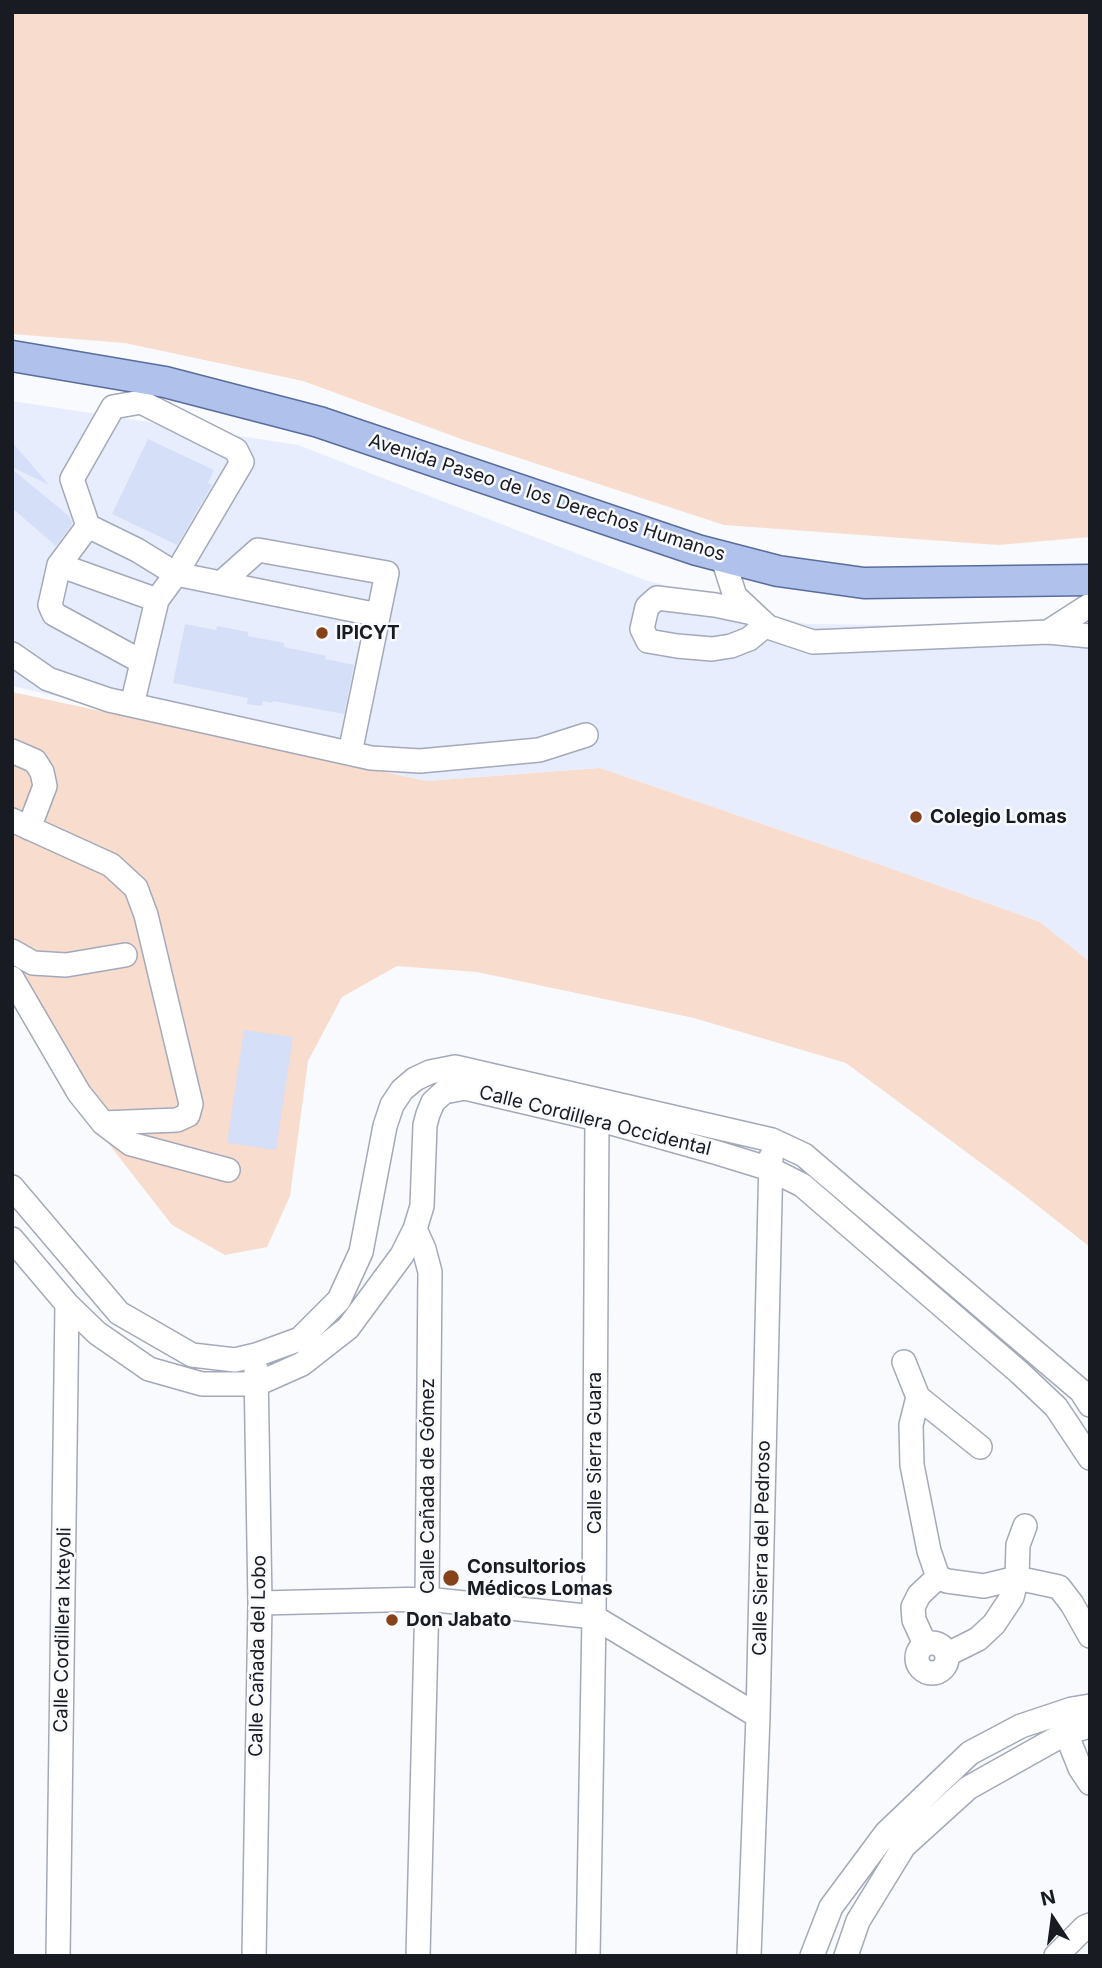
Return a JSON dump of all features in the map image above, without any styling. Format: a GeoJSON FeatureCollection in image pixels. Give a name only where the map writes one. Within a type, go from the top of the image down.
{"type":"FeatureCollection","features":[{"type":"Feature","properties":{"kind":"main road","name":"Avenida Paseo de los Derechos Humanos"},"geometry":{"type":"LineString","coordinates":[[12,356],[165,382],[319,422],[697,550],[778,571],[864,583],[1090,580]]}},
{"type":"Feature","properties":{"kind":"street"},"geometry":{"type":"LineString","coordinates":[[132,705],[157,600],[176,574],[242,462],[236,450],[141,402],[113,407],[72,479],[89,526],[176,574],[378,615]]}},
{"type":"Feature","properties":{"kind":"street"},"geometry":{"type":"LineString","coordinates":[[89,526],[59,565],[50,605],[54,614],[142,662]]}},
{"type":"Feature","properties":{"kind":"street"},"geometry":{"type":"LineString","coordinates":[[221,583],[258,550],[387,573],[350,753]]}},
{"type":"Feature","properties":{"kind":"street"},"geometry":{"type":"LineString","coordinates":[[722,556],[735,596],[759,619],[813,642],[1048,632],[1090,636]]}},
{"type":"Feature","properties":{"kind":"street"},"geometry":{"type":"LineString","coordinates":[[59,565],[157,600]]}},
{"type":"Feature","properties":{"kind":"street"},"geometry":{"type":"LineString","coordinates":[[1048,632],[1090,605]]}},
{"type":"Feature","properties":{"kind":"street"},"geometry":{"type":"LineString","coordinates":[[12,654],[48,679],[109,700],[370,758],[420,761],[539,750],[586,735]]}},
{"type":"Feature","properties":{"kind":"street"},"geometry":{"type":"LineString","coordinates":[[12,751],[35,761],[43,772],[45,786],[20,824],[111,865],[136,888],[146,915],[191,1104],[188,1115],[177,1120],[103,1123]]}},
{"type":"Feature","properties":{"kind":"street"},"geometry":{"type":"LineString","coordinates":[[12,951],[33,963],[66,965],[125,955]]}},
{"type":"Feature","properties":{"kind":"street"},"geometry":{"type":"LineString","coordinates":[[12,978],[79,1093],[103,1123],[131,1144],[228,1170]]}},
{"type":"Feature","properties":{"kind":"street","name":"Calle Cordillera Occidental"},"geometry":{"type":"LineString","coordinates":[[12,1186],[119,1313],[192,1355],[235,1360],[256,1355],[300,1339],[339,1300],[361,1252],[385,1126],[392,1105],[402,1090],[415,1079],[430,1072],[455,1067],[772,1140],[804,1155],[1085,1398]]}},
{"type":"Feature","properties":{"kind":"street","name":"Calle Cordillera Occidental"},"geometry":{"type":"LineString","coordinates":[[12,1239],[67,1304],[97,1333],[149,1369],[202,1384],[257,1384],[302,1364],[348,1328],[402,1255],[415,1229],[422,1206],[425,1125],[433,1102],[444,1092],[465,1088],[597,1119],[771,1169],[802,1185],[1020,1373],[1056,1408],[1090,1458]]}},
{"type":"Feature","properties":{"kind":"street","name":"Calle Sierra Guara"},"geometry":{"type":"LineString","coordinates":[[588,1956],[594,1617],[597,1119]]}},
{"type":"Feature","properties":{"kind":"street","name":"Calle Sierra del Pedroso"},"geometry":{"type":"LineString","coordinates":[[749,1956],[758,1716],[772,1140]]}},
{"type":"Feature","properties":{"kind":"street","name":"Calle Cañada de Gómez"},"geometry":{"type":"LineString","coordinates":[[415,1229],[424,1249],[429,1272],[427,1599],[418,1956]]}},
{"type":"Feature","properties":{"kind":"street","name":"Calle Cordillera Ixteyoli"},"geometry":{"type":"LineString","coordinates":[[58,1956],[67,1304]]}},
{"type":"Feature","properties":{"kind":"street","name":"Calle Cañada del Lobo"},"geometry":{"type":"LineString","coordinates":[[254,1956],[260,1603],[256,1355]]}},
{"type":"Feature","properties":{"kind":"street"},"geometry":{"type":"LineString","coordinates":[[904,1362],[918,1397],[980,1447]]}},
{"type":"Feature","properties":{"kind":"street"},"geometry":{"type":"LineString","coordinates":[[918,1397],[911,1425],[912,1465],[929,1551],[938,1577],[947,1581],[984,1586],[1017,1578],[1059,1587],[1090,1636]]}},
{"type":"Feature","properties":{"kind":"street"},"geometry":{"type":"LineString","coordinates":[[1056,1408],[1085,1398]]}},
{"type":"Feature","properties":{"kind":"street"},"geometry":{"type":"LineString","coordinates":[[938,1577],[919,1595],[913,1607],[914,1620],[925,1644],[917,1656],[919,1666],[927,1672],[937,1673],[947,1663],[948,1654],[978,1639],[994,1624],[1012,1597],[1017,1578],[1018,1545],[1025,1527]]}},
{"type":"Feature","properties":{"kind":"street"},"geometry":{"type":"LineString","coordinates":[[260,1603],[427,1599],[594,1617],[758,1716]]}},
{"type":"Feature","properties":{"kind":"street"},"geometry":{"type":"LineString","coordinates":[[812,1956],[831,1907],[886,1833],[970,1753],[1021,1726],[1072,1709],[1090,1706]]}},
{"type":"Feature","properties":{"kind":"street"},"geometry":{"type":"LineString","coordinates":[[846,1956],[858,1922],[904,1846],[968,1788],[1066,1733],[1090,1726]]}},
{"type":"Feature","properties":{"kind":"street"},"geometry":{"type":"LineString","coordinates":[[1066,1733],[1080,1768],[1090,1783]]}},
{"type":"Feature","properties":{"kind":"street"},"geometry":{"type":"LineString","coordinates":[[1056,1956],[1090,1925]]}},
{"type":"Feature","properties":{"kind":"shaded area"},"geometry":{"type":"Polygon","coordinates":[[[12,12],[1090,12],[1090,537],[998,545],[724,525],[464,440],[303,381],[125,343],[12,334],[12,12]]]}},
{"type":"Feature","properties":{"kind":"shaded area"},"geometry":{"type":"Polygon","coordinates":[[[12,401],[298,445],[645,580],[806,624],[1090,628],[1090,962],[1040,922],[600,768],[427,781],[12,686],[12,401]]]}},
{"type":"Feature","properties":{"kind":"shaded area"},"geometry":{"type":"Polygon","coordinates":[[[12,692],[427,781],[600,768],[1040,922],[1090,962],[1090,1247],[846,1063],[694,1018],[477,972],[397,966],[342,997],[308,1061],[290,1196],[267,1247],[225,1255],[172,1225],[87,1116],[12,1002],[12,692]]]}},
{"type":"Feature","properties":{"kind":"building"},"geometry":{"type":"Polygon","coordinates":[[[148,439],[214,470],[208,483],[212,485],[177,545],[112,514],[148,439]]]}},
{"type":"Feature","properties":{"kind":"building"},"geometry":{"type":"Polygon","coordinates":[[[12,442],[49,485],[12,467],[12,442]]]}},
{"type":"Feature","properties":{"kind":"building"},"geometry":{"type":"Polygon","coordinates":[[[12,469],[70,517],[72,524],[56,546],[12,508],[12,469]]]}},
{"type":"Feature","properties":{"kind":"building"},"geometry":{"type":"Polygon","coordinates":[[[185,624],[248,632],[248,636],[284,643],[284,647],[354,665],[344,714],[273,701],[263,701],[262,706],[247,704],[248,698],[173,683],[185,624]]]}},
{"type":"Feature","properties":{"kind":"building"},"geometry":{"type":"Polygon","coordinates":[[[244,1030],[293,1037],[276,1150],[227,1143],[244,1030]]]}},
{"type":"Feature","properties":{"kind":"place","name":"IPICYT"},"geometry":{"type":"Point","coordinates":[322,633]}},
{"type":"Feature","properties":{"kind":"place","name":"Colegio Lomas"},"geometry":{"type":"Point","coordinates":[916,817]}},
{"type":"Feature","properties":{"kind":"place","name":"Consultorios Médicos Lomas"},"geometry":{"type":"Point","coordinates":[451,1578]}},
{"type":"Feature","properties":{"kind":"place","name":"Don Jabato"},"geometry":{"type":"Point","coordinates":[392,1620]}}]}
